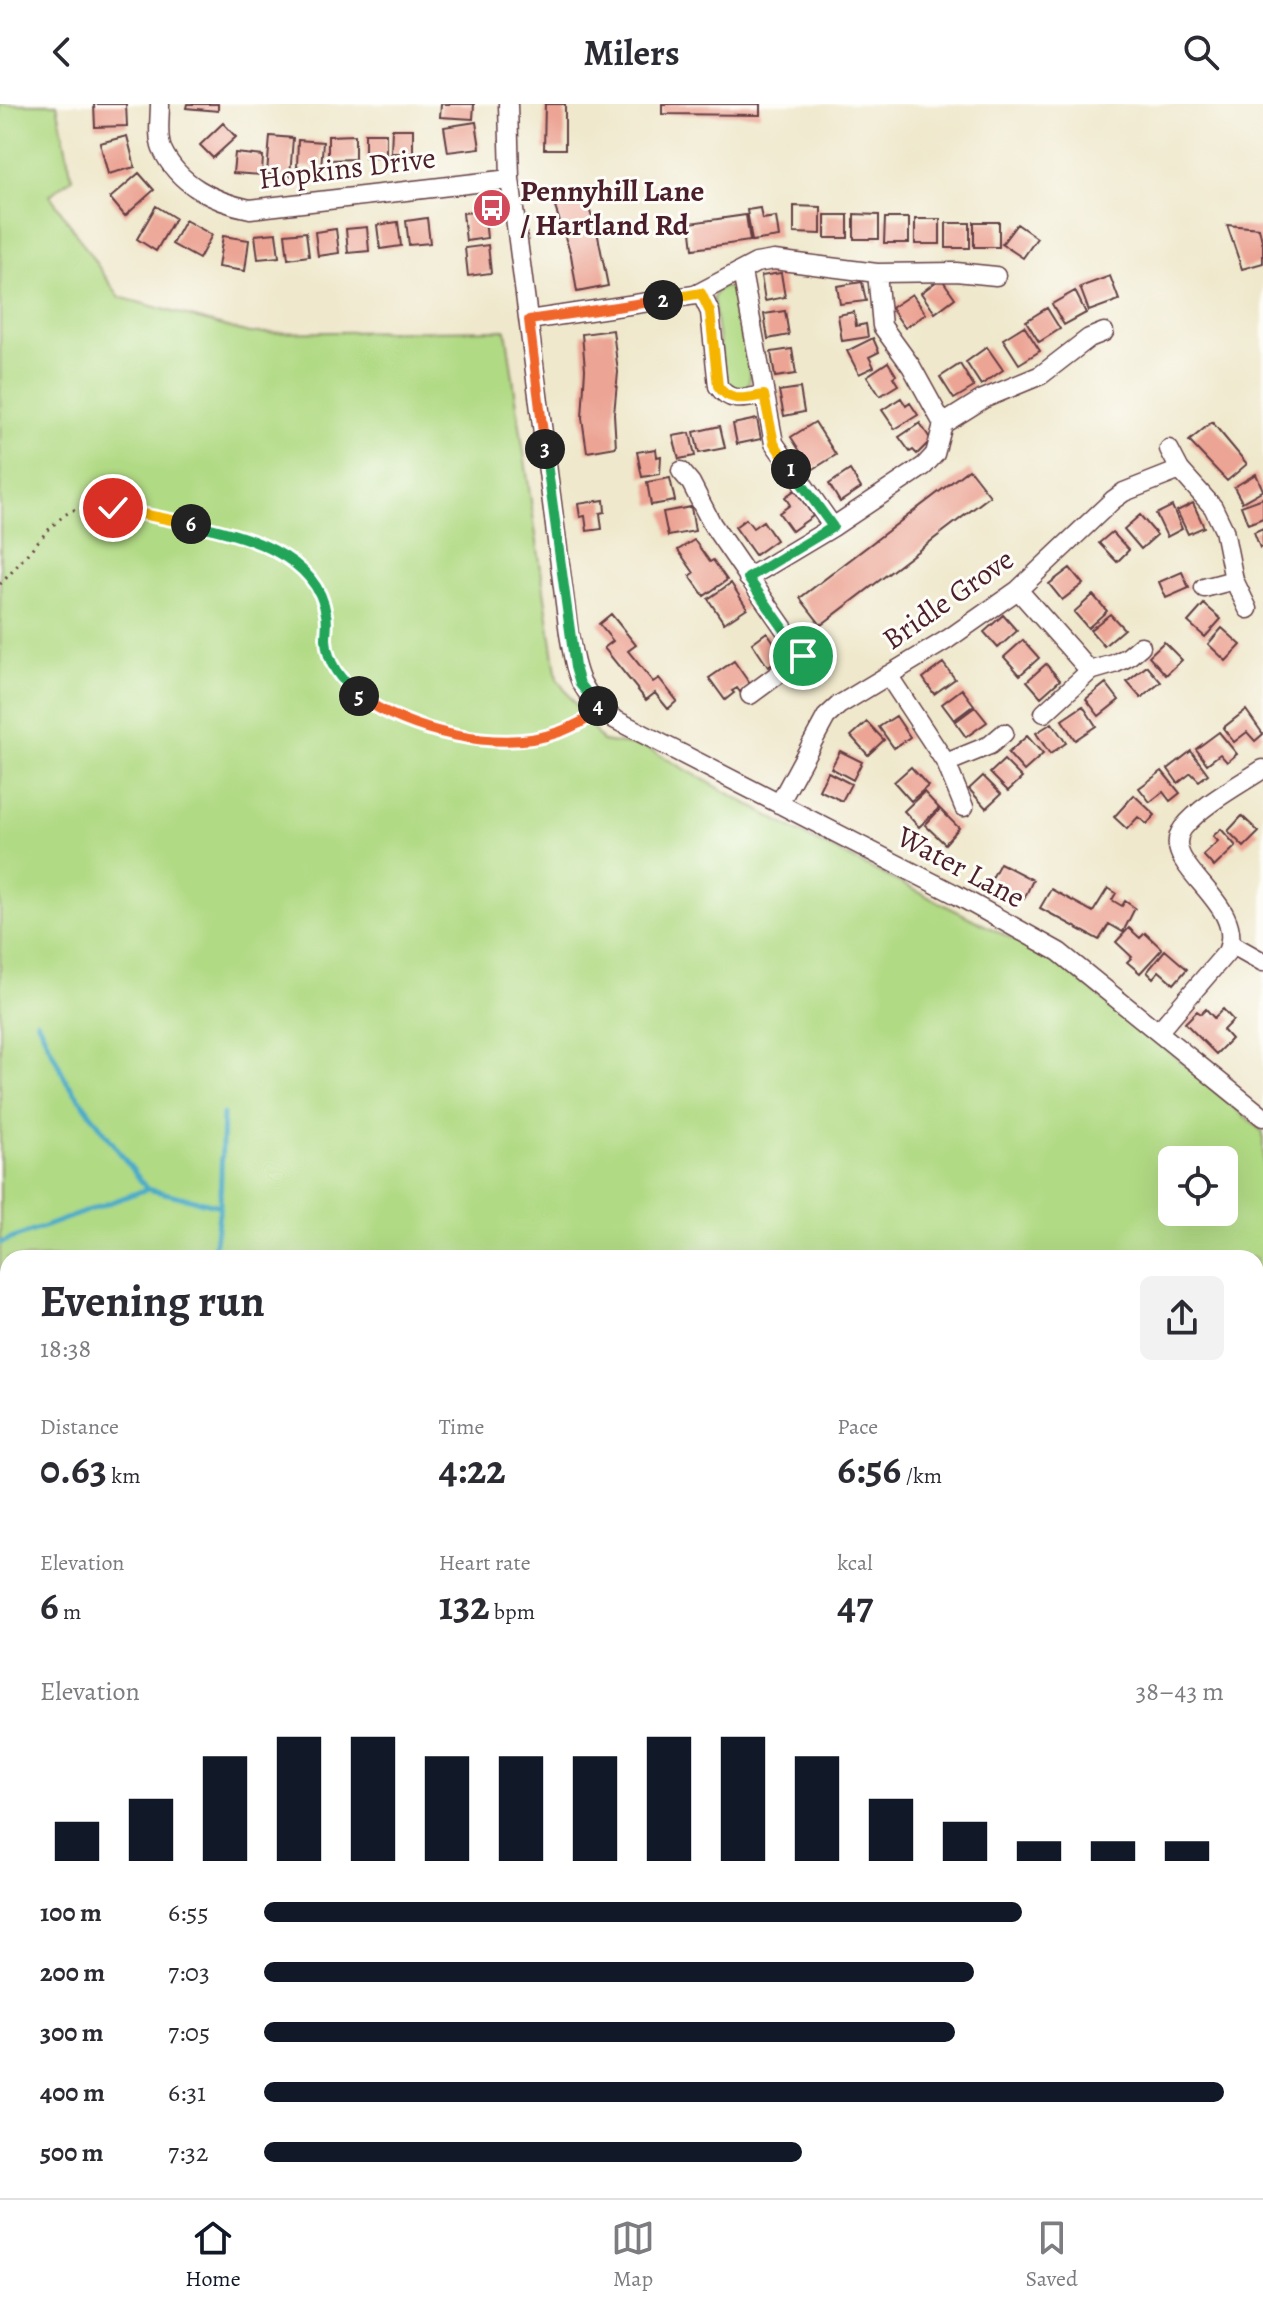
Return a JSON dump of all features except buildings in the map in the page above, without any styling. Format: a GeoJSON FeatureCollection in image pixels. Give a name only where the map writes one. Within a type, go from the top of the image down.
{"type":"FeatureCollection","features":[{"type":"Feature","properties":{"kind":"street","name":"Hopkins Drive"},"geometry":{"type":"LineString","coordinates":[[160,104],[161,147],[181,177],[226,205],[250,209],[510,179]]}},
{"type":"Feature","properties":{"kind":"street"},"geometry":{"type":"LineString","coordinates":[[508,104],[510,179],[529,320],[701,293],[756,263],[774,260],[877,273],[956,272],[996,276]]}},
{"type":"Feature","properties":{"kind":"street"},"geometry":{"type":"LineString","coordinates":[[742,272],[774,443],[833,527]]}},
{"type":"Feature","properties":{"kind":"street"},"geometry":{"type":"LineString","coordinates":[[877,273],[882,326],[911,366],[943,424]]}},
{"type":"Feature","properties":{"kind":"street"},"geometry":{"type":"LineString","coordinates":[[701,293],[710,312],[718,386],[724,395],[736,400],[764,395]]}},
{"type":"Feature","properties":{"kind":"street","name":"Water Lane"},"geometry":{"type":"LineString","coordinates":[[529,320],[575,667],[587,695],[614,719],[955,894],[1059,952],[1263,1117]]}},
{"type":"Feature","properties":{"kind":"street"},"geometry":{"type":"LineString","coordinates":[[748,578],[833,527],[924,466],[935,454],[943,424],[983,399],[1041,375],[1089,338],[1104,332]]}},
{"type":"Feature","properties":{"kind":"street"},"geometry":{"type":"LineString","coordinates":[[1169,449],[1180,470],[1213,507],[1224,530],[1234,580],[1248,609]]}},
{"type":"Feature","properties":{"kind":"street","name":"Bridle Grove"},"geometry":{"type":"LineString","coordinates":[[779,804],[826,717],[839,705],[948,639],[1018,590],[1124,492],[1180,470]]}},
{"type":"Feature","properties":{"kind":"street"},"geometry":{"type":"LineString","coordinates":[[681,471],[712,524],[803,656],[750,695]]}},
{"type":"Feature","properties":{"kind":"street"},"geometry":{"type":"LineString","coordinates":[[1204,588],[1234,580]]}},
{"type":"Feature","properties":{"kind":"street"},"geometry":{"type":"LineString","coordinates":[[1018,590],[1090,671]]}},
{"type":"Feature","properties":{"kind":"street"},"geometry":{"type":"LineString","coordinates":[[1044,713],[1090,671],[1121,661],[1141,646]]}},
{"type":"Feature","properties":{"kind":"street"},"geometry":{"type":"LineString","coordinates":[[888,675],[946,763],[964,807]]}},
{"type":"Feature","properties":{"kind":"street"},"geometry":{"type":"LineString","coordinates":[[946,763],[990,745],[1004,733]]}},
{"type":"Feature","properties":{"kind":"street"},"geometry":{"type":"LineString","coordinates":[[1158,1032],[1231,944],[1229,921],[1220,905],[1185,864],[1178,849],[1180,831],[1194,817],[1263,769]]}},
{"type":"Feature","properties":{"kind":"street"},"geometry":{"type":"LineString","coordinates":[[1231,944],[1263,962]]}},
{"type":"Feature","properties":{"kind":"path"},"geometry":{"type":"LineString","coordinates":[[0,584],[56,523],[68,512],[83,507],[113,508],[233,532],[297,565],[310,578],[320,592],[327,615],[326,643],[335,671],[360,697],[382,711],[428,729],[469,739],[532,739],[558,733],[603,711]]}},
{"type":"Feature","properties":{"kind":"green space"},"geometry":{"type":"Polygon","coordinates":[[[0,104],[57,104],[72,178],[50,195],[119,297],[249,333],[506,330],[557,679],[602,741],[645,747],[800,833],[1047,956],[1151,1036],[1263,1132],[1263,1250],[0,1250],[0,104]]]}},
{"type":"Feature","properties":{"kind":"green space"},"geometry":{"type":"Polygon","coordinates":[[[724,287],[736,293],[750,376],[749,384],[737,391],[725,384],[713,299],[717,290],[724,287]]]}},
{"type":"Feature","properties":{"kind":"waterway"},"geometry":{"type":"LineString","coordinates":[[37,1021],[67,1082],[147,1189]]}},
{"type":"Feature","properties":{"kind":"waterway"},"geometry":{"type":"LineString","coordinates":[[214,1250],[220,1206],[223,1114]]}},
{"type":"Feature","properties":{"kind":"waterway"},"geometry":{"type":"LineString","coordinates":[[0,1243],[147,1189],[220,1206]]}},
{"type":"Feature","properties":{"kind":"place","name":"Pennyhill Lane / Hartland Rd"},"geometry":{"type":"Point","coordinates":[492,208]}},
{"type":"Feature","properties":{"kind":"route"},"geometry":{"type":"LineString","coordinates":[[113,508],[233,532],[297,565],[320,592],[327,615],[326,643],[335,671],[360,697],[382,711],[428,729],[469,739],[532,739],[558,733],[603,711],[580,684],[575,667],[529,320],[701,293],[710,312],[718,386],[724,395],[736,400],[764,395],[774,443],[833,527],[748,578],[803,656]]}}]}
